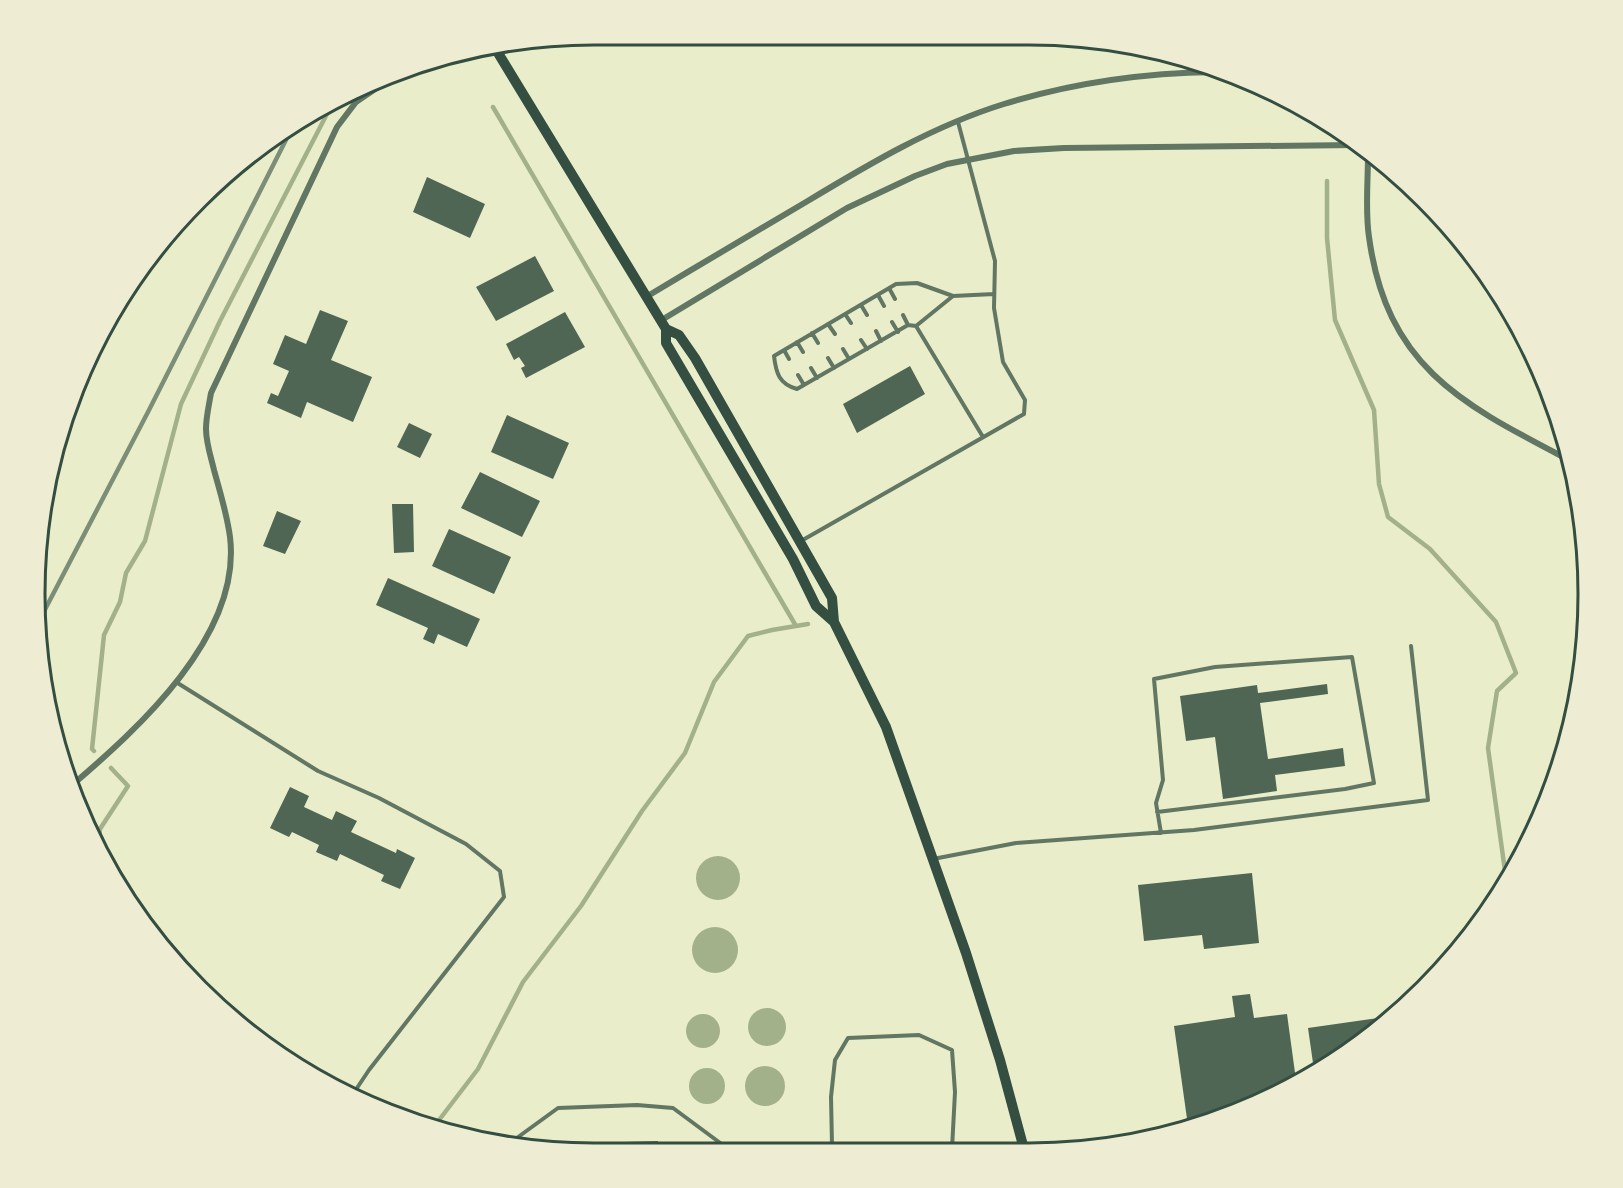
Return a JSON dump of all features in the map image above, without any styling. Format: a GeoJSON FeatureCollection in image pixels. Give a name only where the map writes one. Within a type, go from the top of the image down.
{"type":"FeatureCollection","features":[{"type":"Feature","properties":{"kind":"main road"},"geometry":{"type":"LineString","coordinates":[[499,54],[663,325],[666,343],[782,540],[816,606],[834,622]]}},
{"type":"Feature","properties":{"kind":"main road"},"geometry":{"type":"LineString","coordinates":[[663,325],[679,335],[695,358],[832,598],[834,622],[886,727],[977,985],[1022,1143]]}},
{"type":"Feature","properties":{"kind":"street"},"geometry":{"type":"LineString","coordinates":[[646,297],[878,159],[958,122],[1004,104],[1078,86],[1118,79],[1200,73]]}},
{"type":"Feature","properties":{"kind":"street"},"geometry":{"type":"LineString","coordinates":[[78,780],[138,726],[176,682],[203,643],[216,615],[228,579],[231,557],[225,508],[206,439],[207,413],[211,393],[341,120],[356,102],[366,95]]}},
{"type":"Feature","properties":{"kind":"street"},"geometry":{"type":"LineString","coordinates":[[663,325],[847,208],[915,176],[947,164],[1014,151],[1064,148],[1344,145]]}},
{"type":"Feature","properties":{"kind":"street"},"geometry":{"type":"LineString","coordinates":[[1368,162],[1368,234],[1375,275],[1394,322],[1418,360],[1449,390],[1509,428],[1560,455]]}},
{"type":"Feature","properties":{"kind":"lane"},"geometry":{"type":"LineString","coordinates":[[801,541],[1024,414],[1025,400],[1003,362],[994,308],[994,261],[958,122]]}},
{"type":"Feature","properties":{"kind":"lane"},"geometry":{"type":"LineString","coordinates":[[953,296],[915,326],[908,325],[797,389],[786,386],[776,371],[774,356],[896,284],[917,283],[953,296],[994,294]]}},
{"type":"Feature","properties":{"kind":"lane"},"geometry":{"type":"LineString","coordinates":[[889,288],[895,299]]}},
{"type":"Feature","properties":{"kind":"lane"},"geometry":{"type":"LineString","coordinates":[[878,295],[884,306]]}},
{"type":"Feature","properties":{"kind":"lane"},"geometry":{"type":"LineString","coordinates":[[861,305],[867,315]]}},
{"type":"Feature","properties":{"kind":"lane"},"geometry":{"type":"LineString","coordinates":[[845,314],[851,323]]}},
{"type":"Feature","properties":{"kind":"lane"},"geometry":{"type":"LineString","coordinates":[[903,315],[908,325]]}},
{"type":"Feature","properties":{"kind":"lane"},"geometry":{"type":"LineString","coordinates":[[892,322],[898,332]]}},
{"type":"Feature","properties":{"kind":"lane"},"geometry":{"type":"LineString","coordinates":[[828,324],[834,334]]}},
{"type":"Feature","properties":{"kind":"lane"},"geometry":{"type":"LineString","coordinates":[[915,326],[983,437]]}},
{"type":"Feature","properties":{"kind":"lane"},"geometry":{"type":"LineString","coordinates":[[876,331],[881,341]]}},
{"type":"Feature","properties":{"kind":"lane"},"geometry":{"type":"LineString","coordinates":[[812,333],[818,343]]}},
{"type":"Feature","properties":{"kind":"lane"},"geometry":{"type":"LineString","coordinates":[[861,340],[867,350]]}},
{"type":"Feature","properties":{"kind":"lane"},"geometry":{"type":"LineString","coordinates":[[797,342],[803,352]]}},
{"type":"Feature","properties":{"kind":"lane"},"geometry":{"type":"LineString","coordinates":[[843,349],[849,359]]}},
{"type":"Feature","properties":{"kind":"lane"},"geometry":{"type":"LineString","coordinates":[[784,350],[789,359]]}},
{"type":"Feature","properties":{"kind":"lane"},"geometry":{"type":"LineString","coordinates":[[828,358],[834,368]]}},
{"type":"Feature","properties":{"kind":"lane"},"geometry":{"type":"LineString","coordinates":[[811,368],[817,378]]}},
{"type":"Feature","properties":{"kind":"lane"},"geometry":{"type":"LineString","coordinates":[[798,375],[804,385]]}},
{"type":"Feature","properties":{"kind":"lane"},"geometry":{"type":"LineString","coordinates":[[932,859],[1016,843],[1161,833],[1428,800],[1411,646]]}},
{"type":"Feature","properties":{"kind":"lane"},"geometry":{"type":"LineString","coordinates":[[1157,812],[1345,789],[1374,783],[1352,657],[1215,667],[1154,679],[1163,780],[1155,803],[1161,833]]}},
{"type":"Feature","properties":{"kind":"lane"},"geometry":{"type":"LineString","coordinates":[[176,682],[318,771],[379,798],[466,844],[500,871],[504,897],[357,1089]]}},
{"type":"Feature","properties":{"kind":"lane"},"geometry":{"type":"LineString","coordinates":[[832,1143],[831,1097],[835,1060],[848,1038],[919,1035],[952,1050],[954,1092],[952,1143]]}},
{"type":"Feature","properties":{"kind":"lane"},"geometry":{"type":"LineString","coordinates":[[517,1137],[558,1108],[637,1105],[673,1108],[720,1143]]}},
{"type":"Feature","properties":{"kind":"shaded area"},"geometry":{"type":"Polygon","coordinates":[[[718,856],[734,862],[740,878],[734,894],[718,900],[702,894],[696,878],[702,862],[718,856]]]}},
{"type":"Feature","properties":{"kind":"shaded area"},"geometry":{"type":"Polygon","coordinates":[[[715,927],[724,928],[732,933],[737,941],[737,959],[732,967],[724,972],[715,973],[706,972],[698,967],[693,959],[692,950],[693,941],[698,933],[706,928],[715,927]]]}},
{"type":"Feature","properties":{"kind":"shaded area"},"geometry":{"type":"Polygon","coordinates":[[[767,1008],[780,1014],[786,1027],[780,1040],[767,1046],[754,1040],[748,1027],[754,1014],[767,1008]]]}},
{"type":"Feature","properties":{"kind":"shaded area"},"geometry":{"type":"Polygon","coordinates":[[[703,1014],[715,1019],[720,1031],[715,1043],[703,1048],[691,1043],[686,1031],[691,1019],[703,1014]]]}},
{"type":"Feature","properties":{"kind":"shaded area"},"geometry":{"type":"Polygon","coordinates":[[[765,1066],[779,1072],[785,1086],[779,1100],[765,1106],[751,1100],[745,1086],[751,1072],[765,1066]]]}},
{"type":"Feature","properties":{"kind":"shaded area"},"geometry":{"type":"Polygon","coordinates":[[[707,1068],[720,1073],[725,1086],[720,1099],[707,1104],[694,1099],[689,1086],[694,1073],[707,1068]]]}},
{"type":"Feature","properties":{"kind":"building"},"geometry":{"type":"Polygon","coordinates":[[[427,177],[485,204],[470,238],[413,212],[427,177]]]}},
{"type":"Feature","properties":{"kind":"building"},"geometry":{"type":"Polygon","coordinates":[[[535,256],[554,291],[496,321],[476,287],[535,256]]]}},
{"type":"Feature","properties":{"kind":"building"},"geometry":{"type":"Polygon","coordinates":[[[320,310],[348,321],[331,360],[372,377],[353,422],[307,402],[301,418],[267,403],[271,393],[278,396],[289,371],[273,364],[285,335],[306,344],[320,310]]]}},
{"type":"Feature","properties":{"kind":"building"},"geometry":{"type":"Polygon","coordinates":[[[565,312],[585,347],[526,378],[521,368],[525,366],[519,357],[514,360],[506,344],[565,312]]]}},
{"type":"Feature","properties":{"kind":"building"},"geometry":{"type":"Polygon","coordinates":[[[910,366],[925,394],[857,433],[843,404],[910,366]]]}},
{"type":"Feature","properties":{"kind":"building"},"geometry":{"type":"Polygon","coordinates":[[[507,415],[569,443],[553,479],[491,452],[507,415]]]}},
{"type":"Feature","properties":{"kind":"building"},"geometry":{"type":"Polygon","coordinates":[[[409,423],[432,434],[420,458],[397,447],[409,423]]]}},
{"type":"Feature","properties":{"kind":"building"},"geometry":{"type":"Polygon","coordinates":[[[480,472],[540,501],[522,537],[461,508],[480,472]]]}},
{"type":"Feature","properties":{"kind":"building"},"geometry":{"type":"Polygon","coordinates":[[[392,504],[413,504],[414,552],[394,553],[392,504]]]}},
{"type":"Feature","properties":{"kind":"building"},"geometry":{"type":"Polygon","coordinates":[[[277,511],[301,521],[285,554],[263,546],[277,511]]]}},
{"type":"Feature","properties":{"kind":"building"},"geometry":{"type":"Polygon","coordinates":[[[449,529],[511,557],[494,594],[432,566],[449,529]]]}},
{"type":"Feature","properties":{"kind":"building"},"geometry":{"type":"Polygon","coordinates":[[[388,578],[480,619],[467,647],[438,634],[434,644],[423,639],[428,628],[376,605],[388,578]]]}},
{"type":"Feature","properties":{"kind":"building"},"geometry":{"type":"Polygon","coordinates":[[[1327,684],[1328,694],[1260,703],[1268,759],[1343,748],[1345,766],[1275,775],[1277,791],[1223,799],[1215,737],[1186,741],[1180,696],[1257,685],[1258,693],[1327,684]]]}},
{"type":"Feature","properties":{"kind":"building"},"geometry":{"type":"Polygon","coordinates":[[[290,787],[309,796],[304,807],[332,820],[336,811],[357,821],[351,832],[396,853],[397,849],[415,858],[400,889],[381,881],[384,875],[340,854],[337,861],[316,852],[319,845],[292,832],[289,837],[270,828],[290,787]]]}},
{"type":"Feature","properties":{"kind":"building"},"geometry":{"type":"Polygon","coordinates":[[[1252,873],[1259,943],[1204,949],[1202,935],[1144,941],[1138,885],[1252,873]]]}},
{"type":"Feature","properties":{"kind":"building"},"geometry":{"type":"Polygon","coordinates":[[[1250,994],[1254,1018],[1287,1014],[1295,1074],[1239,1101],[1187,1119],[1174,1026],[1235,1017],[1232,996],[1250,994]]]}},
{"type":"Feature","properties":{"kind":"building"},"geometry":{"type":"Polygon","coordinates":[[[1378,1018],[1313,1063],[1308,1028],[1378,1018]]]}},
{"type":"Feature","properties":{"kind":"building"},"geometry":{"type":"Polygon","coordinates":[[[658,1141],[658,1143],[591,1143],[658,1141]]]}},
{"type":"Feature","properties":{"kind":"waterway"},"geometry":{"type":"LineString","coordinates":[[493,107],[796,626]]}},
{"type":"Feature","properties":{"kind":"waterway"},"geometry":{"type":"LineString","coordinates":[[94,751],[92,749],[104,635],[120,602],[126,573],[145,541],[181,404],[220,321],[326,115]]}},
{"type":"Feature","properties":{"kind":"waterway"},"geometry":{"type":"LineString","coordinates":[[1327,181],[1327,238],[1335,320],[1374,410],[1379,484],[1388,517],[1430,549],[1496,622],[1516,673],[1497,691],[1488,748],[1504,867]]}},
{"type":"Feature","properties":{"kind":"waterway"},"geometry":{"type":"LineString","coordinates":[[439,1120],[478,1069],[523,982],[581,906],[642,811],[685,753],[714,682],[748,636],[808,624]]}},
{"type":"Feature","properties":{"kind":"waterway"},"geometry":{"type":"LineString","coordinates":[[100,832],[128,786],[111,768]]}},
{"type":"Feature","properties":{"kind":"railway"},"geometry":{"type":"LineString","coordinates":[[45,609],[286,140]]}}]}
